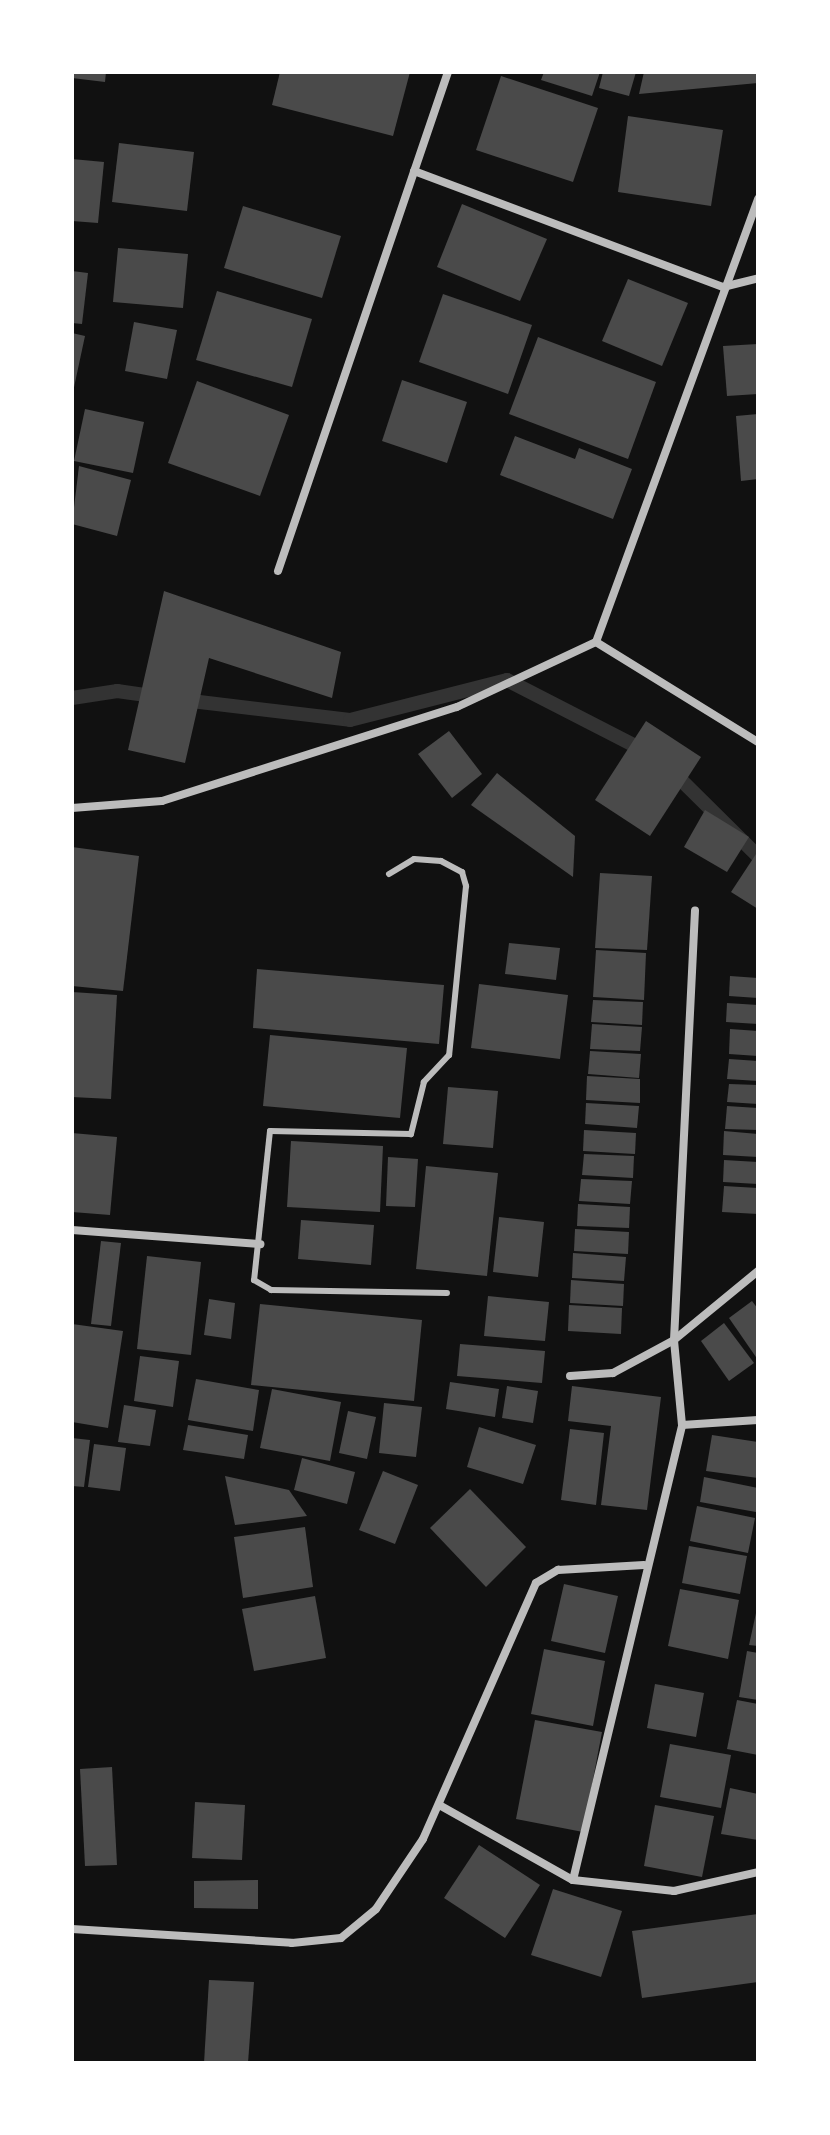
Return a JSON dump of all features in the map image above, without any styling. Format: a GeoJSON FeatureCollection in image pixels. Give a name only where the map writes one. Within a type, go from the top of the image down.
{"type":"FeatureCollection","features":[{"type":"Feature","properties":{"kind":"street"},"geometry":{"type":"LineString","coordinates":[[278,571],[448,72]]}},
{"type":"Feature","properties":{"kind":"street"},"geometry":{"type":"LineString","coordinates":[[414,171],[723,287],[758,278]]}},
{"type":"Feature","properties":{"kind":"street"},"geometry":{"type":"LineString","coordinates":[[72,808],[162,801],[457,707],[596,642],[723,287],[758,199]]}},
{"type":"Feature","properties":{"kind":"street"},"geometry":{"type":"LineString","coordinates":[[596,642],[758,742]]}},
{"type":"Feature","properties":{"kind":"street"},"geometry":{"type":"LineString","coordinates":[[573,1880],[644,1565],[682,1425],[674,1340],[695,911]]}},
{"type":"Feature","properties":{"kind":"street"},"geometry":{"type":"LineString","coordinates":[[72,1230],[260,1244]]}},
{"type":"Feature","properties":{"kind":"street"},"geometry":{"type":"LineString","coordinates":[[570,1376],[613,1373],[674,1340],[758,1271]]}},
{"type":"Feature","properties":{"kind":"street"},"geometry":{"type":"LineString","coordinates":[[682,1425],[758,1420]]}},
{"type":"Feature","properties":{"kind":"street"},"geometry":{"type":"LineString","coordinates":[[72,1929],[292,1943],[341,1938],[376,1909],[423,1839],[441,1806],[536,1583],[558,1570],[644,1565]]}},
{"type":"Feature","properties":{"kind":"street"},"geometry":{"type":"LineString","coordinates":[[441,1806],[573,1880],[674,1891],[758,1872]]}},
{"type":"Feature","properties":{"kind":"lane"},"geometry":{"type":"LineString","coordinates":[[389,874],[414,859],[462,872],[466,886],[449,1055],[424,1082],[411,1134],[270,1131],[254,1280],[271,1290],[447,1293]]}},
{"type":"Feature","properties":{"kind":"building"},"geometry":{"type":"Polygon","coordinates":[[[72,72],[106,72],[105,82],[72,78],[72,72]]]}},
{"type":"Feature","properties":{"kind":"building"},"geometry":{"type":"Polygon","coordinates":[[[280,72],[410,72],[393,136],[272,105],[280,72]]]}},
{"type":"Feature","properties":{"kind":"building"},"geometry":{"type":"Polygon","coordinates":[[[544,72],[600,72],[592,96],[541,80],[544,72]]]}},
{"type":"Feature","properties":{"kind":"building"},"geometry":{"type":"Polygon","coordinates":[[[603,72],[636,72],[629,96],[599,88],[603,72]]]}},
{"type":"Feature","properties":{"kind":"building"},"geometry":{"type":"Polygon","coordinates":[[[644,72],[758,72],[758,83],[639,94],[644,72]]]}},
{"type":"Feature","properties":{"kind":"building"},"geometry":{"type":"Polygon","coordinates":[[[501,76],[598,108],[573,182],[476,150],[501,76]]]}},
{"type":"Feature","properties":{"kind":"building"},"geometry":{"type":"Polygon","coordinates":[[[628,116],[723,130],[711,206],[618,192],[628,116]]]}},
{"type":"Feature","properties":{"kind":"building"},"geometry":{"type":"Polygon","coordinates":[[[119,143],[194,152],[187,211],[112,202],[119,143]]]}},
{"type":"Feature","properties":{"kind":"building"},"geometry":{"type":"Polygon","coordinates":[[[72,159],[104,162],[98,223],[72,221],[72,159]]]}},
{"type":"Feature","properties":{"kind":"building"},"geometry":{"type":"Polygon","coordinates":[[[462,204],[547,239],[520,301],[437,267],[462,204]]]}},
{"type":"Feature","properties":{"kind":"building"},"geometry":{"type":"Polygon","coordinates":[[[243,206],[341,236],[322,298],[224,268],[243,206]]]}},
{"type":"Feature","properties":{"kind":"building"},"geometry":{"type":"Polygon","coordinates":[[[118,248],[188,254],[183,308],[113,302],[118,248]]]}},
{"type":"Feature","properties":{"kind":"building"},"geometry":{"type":"Polygon","coordinates":[[[72,271],[88,273],[82,324],[72,323],[72,271]]]}},
{"type":"Feature","properties":{"kind":"building"},"geometry":{"type":"Polygon","coordinates":[[[628,279],[688,303],[662,366],[602,341],[628,279]]]}},
{"type":"Feature","properties":{"kind":"building"},"geometry":{"type":"Polygon","coordinates":[[[217,291],[312,319],[292,387],[196,360],[217,291]]]}},
{"type":"Feature","properties":{"kind":"building"},"geometry":{"type":"Polygon","coordinates":[[[443,294],[532,325],[508,394],[419,362],[443,294]]]}},
{"type":"Feature","properties":{"kind":"building"},"geometry":{"type":"Polygon","coordinates":[[[134,322],[177,330],[167,379],[125,371],[134,322]]]}},
{"type":"Feature","properties":{"kind":"building"},"geometry":{"type":"Polygon","coordinates":[[[72,333],[85,336],[73,392],[72,392],[72,333]]]}},
{"type":"Feature","properties":{"kind":"building"},"geometry":{"type":"Polygon","coordinates":[[[538,337],[656,382],[628,459],[509,414],[538,337]]]}},
{"type":"Feature","properties":{"kind":"building"},"geometry":{"type":"Polygon","coordinates":[[[758,344],[758,394],[727,396],[723,346],[758,344]]]}},
{"type":"Feature","properties":{"kind":"building"},"geometry":{"type":"Polygon","coordinates":[[[402,380],[467,402],[447,463],[382,441],[402,380]]]}},
{"type":"Feature","properties":{"kind":"building"},"geometry":{"type":"Polygon","coordinates":[[[197,381],[289,415],[260,496],[168,463],[197,381]]]}},
{"type":"Feature","properties":{"kind":"building"},"geometry":{"type":"Polygon","coordinates":[[[85,409],[144,422],[133,473],[74,461],[85,409]]]}},
{"type":"Feature","properties":{"kind":"building"},"geometry":{"type":"Polygon","coordinates":[[[758,414],[758,479],[741,481],[736,416],[758,414]]]}},
{"type":"Feature","properties":{"kind":"building"},"geometry":{"type":"Polygon","coordinates":[[[515,436],[575,459],[579,448],[632,469],[613,519],[500,475],[515,436]]]}},
{"type":"Feature","properties":{"kind":"building"},"geometry":{"type":"Polygon","coordinates":[[[79,466],[131,480],[117,536],[72,524],[79,466]]]}},
{"type":"Feature","properties":{"kind":"building"},"geometry":{"type":"Polygon","coordinates":[[[164,591],[341,652],[332,698],[209,658],[185,763],[128,750],[164,591]]]}},
{"type":"Feature","properties":{"kind":"building"},"geometry":{"type":"Polygon","coordinates":[[[646,721],[701,757],[650,836],[595,800],[646,721]]]}},
{"type":"Feature","properties":{"kind":"building"},"geometry":{"type":"Polygon","coordinates":[[[449,731],[482,774],[452,798],[418,754],[449,731]]]}},
{"type":"Feature","properties":{"kind":"building"},"geometry":{"type":"Polygon","coordinates":[[[497,773],[575,836],[573,877],[471,805],[497,773]]]}},
{"type":"Feature","properties":{"kind":"building"},"geometry":{"type":"Polygon","coordinates":[[[705,810],[749,837],[727,872],[684,847],[705,810]]]}},
{"type":"Feature","properties":{"kind":"building"},"geometry":{"type":"Polygon","coordinates":[[[72,847],[139,856],[123,991],[72,986],[72,847]]]}},
{"type":"Feature","properties":{"kind":"building"},"geometry":{"type":"Polygon","coordinates":[[[758,851],[758,909],[731,892],[758,851]]]}},
{"type":"Feature","properties":{"kind":"building"},"geometry":{"type":"Polygon","coordinates":[[[600,873],[652,876],[647,950],[595,948],[600,873]]]}},
{"type":"Feature","properties":{"kind":"building"},"geometry":{"type":"Polygon","coordinates":[[[509,943],[560,948],[556,980],[505,974],[509,943]]]}},
{"type":"Feature","properties":{"kind":"building"},"geometry":{"type":"Polygon","coordinates":[[[596,950],[646,953],[644,1000],[593,997],[596,950]]]}},
{"type":"Feature","properties":{"kind":"building"},"geometry":{"type":"Polygon","coordinates":[[[257,969],[444,985],[439,1044],[253,1028],[257,969]]]}},
{"type":"Feature","properties":{"kind":"building"},"geometry":{"type":"Polygon","coordinates":[[[730,976],[758,978],[758,998],[729,996],[730,976]]]}},
{"type":"Feature","properties":{"kind":"building"},"geometry":{"type":"Polygon","coordinates":[[[479,984],[568,995],[560,1059],[471,1048],[479,984]]]}},
{"type":"Feature","properties":{"kind":"building"},"geometry":{"type":"Polygon","coordinates":[[[72,992],[117,995],[111,1099],[72,1097],[72,992]]]}},
{"type":"Feature","properties":{"kind":"building"},"geometry":{"type":"Polygon","coordinates":[[[593,1000],[643,1002],[642,1025],[591,1022],[593,1000]]]}},
{"type":"Feature","properties":{"kind":"building"},"geometry":{"type":"Polygon","coordinates":[[[727,1003],[758,1005],[758,1024],[726,1022],[727,1003]]]}},
{"type":"Feature","properties":{"kind":"building"},"geometry":{"type":"Polygon","coordinates":[[[592,1024],[642,1027],[640,1051],[590,1049],[592,1024]]]}},
{"type":"Feature","properties":{"kind":"building"},"geometry":{"type":"Polygon","coordinates":[[[730,1029],[758,1031],[758,1056],[729,1054],[730,1029]]]}},
{"type":"Feature","properties":{"kind":"building"},"geometry":{"type":"Polygon","coordinates":[[[270,1035],[407,1048],[400,1118],[263,1106],[270,1035]]]}},
{"type":"Feature","properties":{"kind":"building"},"geometry":{"type":"Polygon","coordinates":[[[590,1051],[641,1054],[639,1078],[588,1074],[590,1051]]]}},
{"type":"Feature","properties":{"kind":"building"},"geometry":{"type":"Polygon","coordinates":[[[729,1059],[758,1061],[758,1081],[727,1079],[729,1059]]]}},
{"type":"Feature","properties":{"kind":"building"},"geometry":{"type":"Polygon","coordinates":[[[587,1076],[640,1079],[640,1103],[586,1100],[587,1076]]]}},
{"type":"Feature","properties":{"kind":"building"},"geometry":{"type":"Polygon","coordinates":[[[729,1084],[758,1085],[758,1104],[727,1102],[729,1084]]]}},
{"type":"Feature","properties":{"kind":"building"},"geometry":{"type":"Polygon","coordinates":[[[448,1087],[498,1091],[493,1148],[443,1144],[448,1087]]]}},
{"type":"Feature","properties":{"kind":"building"},"geometry":{"type":"Polygon","coordinates":[[[586,1103],[639,1106],[637,1128],[585,1124],[586,1103]]]}},
{"type":"Feature","properties":{"kind":"building"},"geometry":{"type":"Polygon","coordinates":[[[727,1106],[758,1108],[758,1130],[725,1129],[727,1106]]]}},
{"type":"Feature","properties":{"kind":"building"},"geometry":{"type":"Polygon","coordinates":[[[584,1130],[636,1133],[635,1154],[583,1151],[584,1130]]]}},
{"type":"Feature","properties":{"kind":"building"},"geometry":{"type":"Polygon","coordinates":[[[724,1131],[758,1134],[758,1157],[723,1155],[724,1131]]]}},
{"type":"Feature","properties":{"kind":"building"},"geometry":{"type":"Polygon","coordinates":[[[72,1133],[117,1137],[110,1215],[72,1212],[72,1133]]]}},
{"type":"Feature","properties":{"kind":"building"},"geometry":{"type":"Polygon","coordinates":[[[291,1141],[383,1146],[380,1212],[287,1207],[291,1141]]]}},
{"type":"Feature","properties":{"kind":"building"},"geometry":{"type":"Polygon","coordinates":[[[584,1154],[634,1156],[633,1178],[582,1175],[584,1154]]]}},
{"type":"Feature","properties":{"kind":"building"},"geometry":{"type":"Polygon","coordinates":[[[388,1157],[418,1159],[415,1207],[386,1206],[388,1157]]]}},
{"type":"Feature","properties":{"kind":"building"},"geometry":{"type":"Polygon","coordinates":[[[724,1160],[758,1162],[758,1184],[723,1182],[724,1160]]]}},
{"type":"Feature","properties":{"kind":"building"},"geometry":{"type":"Polygon","coordinates":[[[426,1166],[498,1173],[487,1276],[416,1269],[426,1166]]]}},
{"type":"Feature","properties":{"kind":"building"},"geometry":{"type":"Polygon","coordinates":[[[581,1179],[632,1181],[630,1204],[579,1201],[581,1179]]]}},
{"type":"Feature","properties":{"kind":"building"},"geometry":{"type":"Polygon","coordinates":[[[724,1186],[758,1188],[758,1214],[722,1212],[724,1186]]]}},
{"type":"Feature","properties":{"kind":"building"},"geometry":{"type":"Polygon","coordinates":[[[578,1204],[630,1207],[629,1228],[577,1226],[578,1204]]]}},
{"type":"Feature","properties":{"kind":"building"},"geometry":{"type":"Polygon","coordinates":[[[499,1217],[544,1222],[538,1277],[493,1272],[499,1217]]]}},
{"type":"Feature","properties":{"kind":"building"},"geometry":{"type":"Polygon","coordinates":[[[301,1220],[374,1225],[371,1265],[298,1259],[301,1220]]]}},
{"type":"Feature","properties":{"kind":"building"},"geometry":{"type":"Polygon","coordinates":[[[575,1229],[629,1232],[628,1254],[574,1251],[575,1229]]]}},
{"type":"Feature","properties":{"kind":"building"},"geometry":{"type":"Polygon","coordinates":[[[101,1241],[121,1243],[111,1326],[91,1324],[101,1241]]]}},
{"type":"Feature","properties":{"kind":"building"},"geometry":{"type":"Polygon","coordinates":[[[573,1253],[626,1257],[624,1281],[572,1278],[573,1253]]]}},
{"type":"Feature","properties":{"kind":"building"},"geometry":{"type":"Polygon","coordinates":[[[147,1256],[201,1262],[191,1355],[137,1349],[147,1256]]]}},
{"type":"Feature","properties":{"kind":"building"},"geometry":{"type":"Polygon","coordinates":[[[571,1280],[624,1284],[623,1306],[570,1303],[571,1280]]]}},
{"type":"Feature","properties":{"kind":"building"},"geometry":{"type":"Polygon","coordinates":[[[488,1296],[549,1302],[545,1341],[484,1336],[488,1296]]]}},
{"type":"Feature","properties":{"kind":"building"},"geometry":{"type":"Polygon","coordinates":[[[209,1299],[235,1303],[231,1339],[204,1335],[209,1299]]]}},
{"type":"Feature","properties":{"kind":"building"},"geometry":{"type":"Polygon","coordinates":[[[752,1301],[758,1309],[758,1360],[729,1318],[752,1301]]]}},
{"type":"Feature","properties":{"kind":"building"},"geometry":{"type":"Polygon","coordinates":[[[260,1304],[422,1320],[414,1401],[251,1385],[260,1304]]]}},
{"type":"Feature","properties":{"kind":"building"},"geometry":{"type":"Polygon","coordinates":[[[569,1305],[622,1308],[621,1334],[568,1331],[569,1305]]]}},
{"type":"Feature","properties":{"kind":"building"},"geometry":{"type":"Polygon","coordinates":[[[724,1323],[754,1363],[729,1381],[701,1341],[724,1323]]]}},
{"type":"Feature","properties":{"kind":"building"},"geometry":{"type":"Polygon","coordinates":[[[72,1324],[123,1331],[108,1428],[72,1422],[72,1324]]]}},
{"type":"Feature","properties":{"kind":"building"},"geometry":{"type":"Polygon","coordinates":[[[460,1344],[545,1351],[542,1383],[457,1376],[460,1344]]]}},
{"type":"Feature","properties":{"kind":"building"},"geometry":{"type":"Polygon","coordinates":[[[140,1356],[179,1361],[173,1407],[134,1401],[140,1356]]]}},
{"type":"Feature","properties":{"kind":"building"},"geometry":{"type":"Polygon","coordinates":[[[196,1379],[259,1390],[253,1431],[188,1420],[196,1379]]]}},
{"type":"Feature","properties":{"kind":"building"},"geometry":{"type":"Polygon","coordinates":[[[450,1382],[499,1389],[495,1417],[446,1409],[450,1382]]]}},
{"type":"Feature","properties":{"kind":"building"},"geometry":{"type":"Polygon","coordinates":[[[507,1386],[538,1391],[533,1423],[502,1418],[507,1386]]]}},
{"type":"Feature","properties":{"kind":"building"},"geometry":{"type":"Polygon","coordinates":[[[572,1386],[661,1397],[647,1510],[601,1505],[611,1426],[568,1421],[572,1386]]]}},
{"type":"Feature","properties":{"kind":"building"},"geometry":{"type":"Polygon","coordinates":[[[272,1389],[341,1402],[330,1461],[260,1448],[272,1389]]]}},
{"type":"Feature","properties":{"kind":"building"},"geometry":{"type":"Polygon","coordinates":[[[384,1403],[422,1407],[416,1457],[379,1453],[384,1403]]]}},
{"type":"Feature","properties":{"kind":"building"},"geometry":{"type":"Polygon","coordinates":[[[124,1405],[156,1410],[150,1446],[118,1442],[124,1405]]]}},
{"type":"Feature","properties":{"kind":"building"},"geometry":{"type":"Polygon","coordinates":[[[348,1411],[376,1417],[367,1459],[339,1453],[348,1411]]]}},
{"type":"Feature","properties":{"kind":"building"},"geometry":{"type":"Polygon","coordinates":[[[188,1425],[248,1435],[244,1459],[183,1450],[188,1425]]]}},
{"type":"Feature","properties":{"kind":"building"},"geometry":{"type":"Polygon","coordinates":[[[479,1427],[536,1445],[523,1484],[467,1467],[479,1427]]]}},
{"type":"Feature","properties":{"kind":"building"},"geometry":{"type":"Polygon","coordinates":[[[570,1429],[604,1433],[596,1505],[561,1500],[570,1429]]]}},
{"type":"Feature","properties":{"kind":"building"},"geometry":{"type":"Polygon","coordinates":[[[712,1435],[758,1442],[758,1478],[706,1471],[712,1435]]]}},
{"type":"Feature","properties":{"kind":"building"},"geometry":{"type":"Polygon","coordinates":[[[72,1438],[90,1440],[84,1487],[72,1486],[72,1438]]]}},
{"type":"Feature","properties":{"kind":"building"},"geometry":{"type":"Polygon","coordinates":[[[94,1444],[126,1448],[120,1491],[88,1487],[94,1444]]]}},
{"type":"Feature","properties":{"kind":"building"},"geometry":{"type":"Polygon","coordinates":[[[302,1458],[355,1472],[347,1504],[294,1490],[302,1458]]]}},
{"type":"Feature","properties":{"kind":"building"},"geometry":{"type":"Polygon","coordinates":[[[383,1471],[418,1485],[395,1544],[359,1530],[383,1471]]]}},
{"type":"Feature","properties":{"kind":"building"},"geometry":{"type":"Polygon","coordinates":[[[225,1476],[289,1490],[307,1516],[235,1525],[225,1476]]]}},
{"type":"Feature","properties":{"kind":"building"},"geometry":{"type":"Polygon","coordinates":[[[704,1477],[758,1488],[756,1512],[700,1502],[704,1477]]]}},
{"type":"Feature","properties":{"kind":"building"},"geometry":{"type":"Polygon","coordinates":[[[470,1489],[526,1547],[486,1587],[430,1528],[470,1489]]]}},
{"type":"Feature","properties":{"kind":"building"},"geometry":{"type":"Polygon","coordinates":[[[697,1506],[755,1518],[748,1553],[690,1541],[697,1506]]]}},
{"type":"Feature","properties":{"kind":"building"},"geometry":{"type":"Polygon","coordinates":[[[305,1527],[313,1587],[243,1598],[234,1537],[305,1527]]]}},
{"type":"Feature","properties":{"kind":"building"},"geometry":{"type":"Polygon","coordinates":[[[689,1546],[747,1556],[740,1594],[682,1583],[689,1546]]]}},
{"type":"Feature","properties":{"kind":"building"},"geometry":{"type":"Polygon","coordinates":[[[564,1584],[618,1596],[605,1653],[551,1641],[564,1584]]]}},
{"type":"Feature","properties":{"kind":"building"},"geometry":{"type":"Polygon","coordinates":[[[680,1589],[739,1600],[728,1659],[668,1646],[680,1589]]]}},
{"type":"Feature","properties":{"kind":"building"},"geometry":{"type":"Polygon","coordinates":[[[315,1596],[326,1658],[254,1671],[242,1609],[315,1596]]]}},
{"type":"Feature","properties":{"kind":"building"},"geometry":{"type":"Polygon","coordinates":[[[758,1604],[758,1646],[749,1645],[758,1604]]]}},
{"type":"Feature","properties":{"kind":"building"},"geometry":{"type":"Polygon","coordinates":[[[544,1649],[605,1661],[593,1726],[531,1714],[544,1649]]]}},
{"type":"Feature","properties":{"kind":"building"},"geometry":{"type":"Polygon","coordinates":[[[747,1651],[758,1653],[758,1700],[739,1697],[747,1651]]]}},
{"type":"Feature","properties":{"kind":"building"},"geometry":{"type":"Polygon","coordinates":[[[655,1684],[704,1693],[696,1737],[647,1728],[655,1684]]]}},
{"type":"Feature","properties":{"kind":"building"},"geometry":{"type":"Polygon","coordinates":[[[737,1700],[758,1704],[758,1755],[727,1749],[737,1700]]]}},
{"type":"Feature","properties":{"kind":"building"},"geometry":{"type":"Polygon","coordinates":[[[535,1720],[602,1732],[583,1832],[516,1819],[535,1720]]]}},
{"type":"Feature","properties":{"kind":"building"},"geometry":{"type":"Polygon","coordinates":[[[670,1744],[731,1755],[721,1808],[660,1797],[670,1744]]]}},
{"type":"Feature","properties":{"kind":"building"},"geometry":{"type":"Polygon","coordinates":[[[112,1767],[117,1865],[85,1866],[80,1769],[112,1767]]]}},
{"type":"Feature","properties":{"kind":"building"},"geometry":{"type":"Polygon","coordinates":[[[730,1788],[758,1794],[758,1840],[721,1834],[730,1788]]]}},
{"type":"Feature","properties":{"kind":"building"},"geometry":{"type":"Polygon","coordinates":[[[195,1802],[245,1805],[242,1860],[192,1858],[195,1802]]]}},
{"type":"Feature","properties":{"kind":"building"},"geometry":{"type":"Polygon","coordinates":[[[655,1805],[714,1816],[702,1877],[644,1866],[655,1805]]]}},
{"type":"Feature","properties":{"kind":"building"},"geometry":{"type":"Polygon","coordinates":[[[479,1845],[540,1885],[505,1938],[444,1898],[479,1845]]]}},
{"type":"Feature","properties":{"kind":"building"},"geometry":{"type":"Polygon","coordinates":[[[258,1880],[258,1909],[194,1908],[194,1881],[258,1880]]]}},
{"type":"Feature","properties":{"kind":"building"},"geometry":{"type":"Polygon","coordinates":[[[553,1889],[622,1911],[601,1977],[531,1955],[553,1889]]]}},
{"type":"Feature","properties":{"kind":"building"},"geometry":{"type":"Polygon","coordinates":[[[758,1914],[758,1982],[642,1998],[632,1931],[758,1914]]]}},
{"type":"Feature","properties":{"kind":"building"},"geometry":{"type":"Polygon","coordinates":[[[209,1980],[254,1982],[248,2063],[204,2063],[209,1980]]]}},
{"type":"Feature","properties":{"kind":"waterway"},"geometry":{"type":"LineString","coordinates":[[183,700],[350,720],[507,680],[647,752]]}},
{"type":"Feature","properties":{"kind":"waterway"},"geometry":{"type":"LineString","coordinates":[[72,698],[117,691],[159,697]]}},
{"type":"Feature","properties":{"kind":"waterway"},"geometry":{"type":"LineString","coordinates":[[673,772],[758,856]]}}]}
